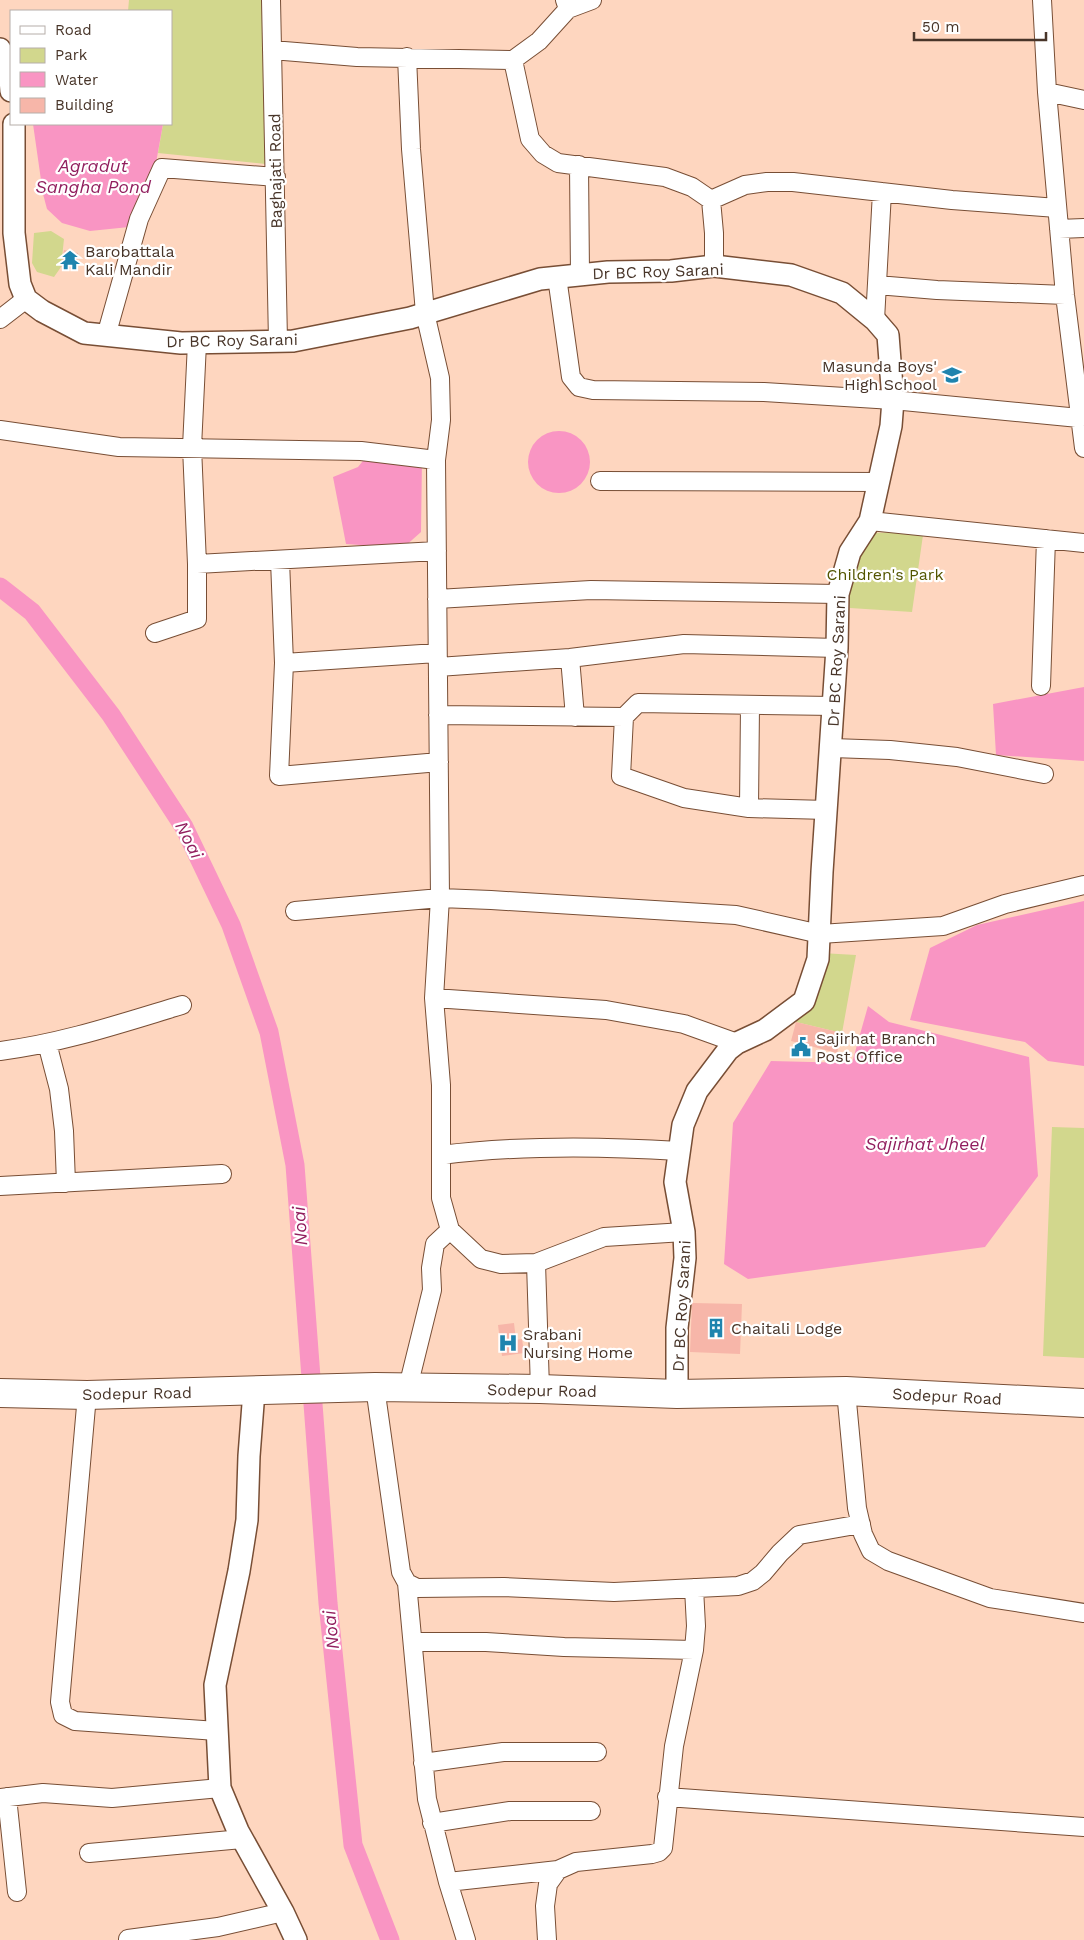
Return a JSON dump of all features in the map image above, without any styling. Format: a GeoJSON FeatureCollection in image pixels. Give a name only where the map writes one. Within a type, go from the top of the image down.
{"type":"FeatureCollection","features":[{"type":"Feature","properties":{"kind":"main road","name":"Sodepur Road"},"geometry":{"type":"LineString","coordinates":[[0,1393],[87,1395],[362,1387],[540,1389],[677,1394],[846,1391],[1084,1404]]}},
{"type":"Feature","properties":{"kind":"street","name":"Baghajati Road"},"geometry":{"type":"LineString","coordinates":[[271,0],[278,342]]}},
{"type":"Feature","properties":{"kind":"street"},"geometry":{"type":"LineString","coordinates":[[272,50],[357,56],[513,60],[539,41],[567,5],[592,0]]}},
{"type":"Feature","properties":{"kind":"street"},"geometry":{"type":"LineString","coordinates":[[1042,0],[1047,92],[1065,295],[1084,448]]}},
{"type":"Feature","properties":{"kind":"street"},"geometry":{"type":"LineString","coordinates":[[0,49],[9,68],[10,80]]}},
{"type":"Feature","properties":{"kind":"street"},"geometry":{"type":"LineString","coordinates":[[407,58],[410,149],[425,313],[440,378],[441,420],[436,460],[440,898],[434,998],[441,1085],[441,1198],[450,1230],[481,1259],[501,1264],[536,1263],[604,1237],[684,1232]]}},
{"type":"Feature","properties":{"kind":"street"},"geometry":{"type":"LineString","coordinates":[[513,60],[530,139],[543,154],[558,163],[665,177],[692,187],[711,200]]}},
{"type":"Feature","properties":{"kind":"street"},"geometry":{"type":"LineString","coordinates":[[1047,92],[1084,100]]}},
{"type":"Feature","properties":{"kind":"street"},"geometry":{"type":"LineString","coordinates":[[0,319],[26,299],[20,284],[7,233],[9,125]]}},
{"type":"Feature","properties":{"kind":"street"},"geometry":{"type":"LineString","coordinates":[[579,166],[580,275]]}},
{"type":"Feature","properties":{"kind":"street"},"geometry":{"type":"LineString","coordinates":[[106,336],[139,219],[162,168],[276,177]]}},
{"type":"Feature","properties":{"kind":"street"},"geometry":{"type":"LineString","coordinates":[[711,200],[745,185],[767,182],[793,182],[1057,208]]}},
{"type":"Feature","properties":{"kind":"street"},"geometry":{"type":"LineString","coordinates":[[875,320],[882,192]]}},
{"type":"Feature","properties":{"kind":"street"},"geometry":{"type":"LineString","coordinates":[[711,200],[714,232],[714,266]]}},
{"type":"Feature","properties":{"kind":"street"},"geometry":{"type":"LineString","coordinates":[[1059,229],[1084,228]]}},
{"type":"Feature","properties":{"kind":"street","name":"Dr BC Roy Sarani"},"geometry":{"type":"LineString","coordinates":[[26,299],[42,311],[84,333],[181,343],[278,342],[293,341],[410,318],[540,279],[580,275],[671,271],[714,266],[791,275],[842,293],[875,320],[888,335],[893,400],[891,426],[870,520],[850,552],[838,594],[832,748],[822,872],[818,959],[804,1001],[765,1030],[737,1043],[728,1050],[697,1091],[683,1126],[675,1182],[684,1232],[685,1258],[677,1328],[677,1394]]}},
{"type":"Feature","properties":{"kind":"street"},"geometry":{"type":"LineString","coordinates":[[557,277],[571,377],[580,387],[593,390],[764,392],[893,400],[1079,418]]}},
{"type":"Feature","properties":{"kind":"street"},"geometry":{"type":"LineString","coordinates":[[877,285],[937,290],[1065,295]]}},
{"type":"Feature","properties":{"kind":"street"},"geometry":{"type":"LineString","coordinates":[[155,633],[197,619],[197,564],[192,447],[197,343]]}},
{"type":"Feature","properties":{"kind":"street"},"geometry":{"type":"LineString","coordinates":[[0,430],[119,447],[361,450],[436,460]]}},
{"type":"Feature","properties":{"kind":"street"},"geometry":{"type":"LineString","coordinates":[[600,482],[879,482]]}},
{"type":"Feature","properties":{"kind":"street"},"geometry":{"type":"LineString","coordinates":[[870,520],[1084,543]]}},
{"type":"Feature","properties":{"kind":"street"},"geometry":{"type":"LineString","coordinates":[[1040,686],[1046,539]]}},
{"type":"Feature","properties":{"kind":"street"},"geometry":{"type":"LineString","coordinates":[[197,564],[436,551]]}},
{"type":"Feature","properties":{"kind":"street"},"geometry":{"type":"LineString","coordinates":[[280,560],[284,663],[279,776],[439,762]]}},
{"type":"Feature","properties":{"kind":"street"},"geometry":{"type":"LineString","coordinates":[[437,599],[591,590],[838,594]]}},
{"type":"Feature","properties":{"kind":"street"},"geometry":{"type":"LineString","coordinates":[[284,663],[570,658],[684,644],[837,648]]}},
{"type":"Feature","properties":{"kind":"street"},"geometry":{"type":"LineString","coordinates":[[570,658],[574,716]]}},
{"type":"Feature","properties":{"kind":"street"},"geometry":{"type":"LineString","coordinates":[[827,810],[749,808],[684,798],[620,776],[624,717],[638,703],[834,706]]}},
{"type":"Feature","properties":{"kind":"street"},"geometry":{"type":"LineString","coordinates":[[749,808],[750,705]]}},
{"type":"Feature","properties":{"kind":"street"},"geometry":{"type":"LineString","coordinates":[[438,715],[624,717]]}},
{"type":"Feature","properties":{"kind":"street"},"geometry":{"type":"LineString","coordinates":[[832,748],[890,750],[957,757],[1044,774]]}},
{"type":"Feature","properties":{"kind":"street"},"geometry":{"type":"LineString","coordinates":[[295,911],[440,898],[491,900],[736,915],[820,934],[943,926],[1005,904],[1084,885]]}},
{"type":"Feature","properties":{"kind":"street"},"geometry":{"type":"LineString","coordinates":[[434,998],[606,1010],[684,1024],[737,1043]]}},
{"type":"Feature","properties":{"kind":"street"},"geometry":{"type":"LineString","coordinates":[[0,1051],[70,1039],[182,1005]]}},
{"type":"Feature","properties":{"kind":"street"},"geometry":{"type":"LineString","coordinates":[[48,1043],[59,1089],[66,1183]]}},
{"type":"Feature","properties":{"kind":"street"},"geometry":{"type":"LineString","coordinates":[[441,1155],[485,1150],[545,1148],[679,1151]]}},
{"type":"Feature","properties":{"kind":"street"},"geometry":{"type":"LineString","coordinates":[[0,1186],[222,1174]]}},
{"type":"Feature","properties":{"kind":"street"},"geometry":{"type":"LineString","coordinates":[[408,1387],[432,1290],[431,1268],[435,1244],[450,1230]]}},
{"type":"Feature","properties":{"kind":"street"},"geometry":{"type":"LineString","coordinates":[[536,1263],[540,1389]]}},
{"type":"Feature","properties":{"kind":"street"},"geometry":{"type":"LineString","coordinates":[[362,1387],[401,1572],[407,1583],[427,1800],[448,1882],[466,1940]]}},
{"type":"Feature","properties":{"kind":"street"},"geometry":{"type":"LineString","coordinates":[[264,1391],[249,1456],[247,1520],[239,1571],[215,1685],[220,1788],[242,1840],[283,1912],[296,1940]]}},
{"type":"Feature","properties":{"kind":"street"},"geometry":{"type":"LineString","coordinates":[[846,1391],[857,1508],[863,1534],[871,1551],[888,1560],[990,1598],[1084,1613]]}},
{"type":"Feature","properties":{"kind":"street"},"geometry":{"type":"LineString","coordinates":[[87,1395],[60,1702],[63,1715],[75,1721],[217,1731]]}},
{"type":"Feature","properties":{"kind":"street"},"geometry":{"type":"LineString","coordinates":[[407,1583],[417,1588],[504,1587],[614,1592],[738,1586],[753,1581],[799,1535],[860,1524]]}},
{"type":"Feature","properties":{"kind":"street"},"geometry":{"type":"LineString","coordinates":[[448,1882],[558,1870],[576,1862],[659,1852],[663,1848],[674,1746],[694,1650],[696,1626],[694,1588]]}},
{"type":"Feature","properties":{"kind":"street"},"geometry":{"type":"LineString","coordinates":[[413,1642],[486,1642],[564,1647],[694,1650]]}},
{"type":"Feature","properties":{"kind":"street"},"geometry":{"type":"LineString","coordinates":[[423,1763],[503,1752],[596,1752]]}},
{"type":"Feature","properties":{"kind":"street"},"geometry":{"type":"LineString","coordinates":[[18,1892],[4,1797],[43,1793],[112,1798],[220,1788]]}},
{"type":"Feature","properties":{"kind":"street"},"geometry":{"type":"LineString","coordinates":[[667,1798],[1084,1827]]}},
{"type":"Feature","properties":{"kind":"street"},"geometry":{"type":"LineString","coordinates":[[432,1822],[510,1811],[592,1811]]}},
{"type":"Feature","properties":{"kind":"street"},"geometry":{"type":"LineString","coordinates":[[89,1853],[242,1840]]}},
{"type":"Feature","properties":{"kind":"street"},"geometry":{"type":"LineString","coordinates":[[547,1940],[545,1906],[548,1884],[558,1870]]}},
{"type":"Feature","properties":{"kind":"street"},"geometry":{"type":"LineString","coordinates":[[128,1940],[218,1926],[283,1912]]}},
{"type":"Feature","properties":{"kind":"green space"},"geometry":{"type":"Polygon","coordinates":[[[129,0],[272,0],[275,165],[158,153],[163,125],[172,125],[172,10],[128,10],[129,0]]]}},
{"type":"Feature","properties":{"kind":"green space"},"geometry":{"type":"Polygon","coordinates":[[[51,231],[64,239],[61,267],[54,277],[37,272],[32,263],[34,233],[51,231]]]}},
{"type":"Feature","properties":{"kind":"green space","name":"Children's Park"},"geometry":{"type":"Polygon","coordinates":[[[902,532],[923,535],[912,612],[850,608],[849,590],[852,567],[870,533],[902,532]]]}},
{"type":"Feature","properties":{"kind":"green space"},"geometry":{"type":"Polygon","coordinates":[[[821,953],[856,955],[842,1033],[796,1022],[805,1003],[821,953]]]}},
{"type":"Feature","properties":{"kind":"green space"},"geometry":{"type":"Polygon","coordinates":[[[1052,1127],[1084,1128],[1084,1358],[1043,1356],[1052,1127]]]}},
{"type":"Feature","properties":{"kind":"water","name":"Agradut Sangha Pond"},"geometry":{"type":"Polygon","coordinates":[[[33,125],[163,125],[154,174],[129,227],[90,231],[62,223],[47,209],[43,194],[33,125]]]}},
{"type":"Feature","properties":{"kind":"water"},"geometry":{"type":"Polygon","coordinates":[[[559,431],[576,436],[581,440],[585,445],[590,462],[585,479],[581,484],[576,488],[559,493],[542,488],[537,484],[533,479],[528,462],[533,445],[537,440],[542,436],[559,431]]]}},
{"type":"Feature","properties":{"kind":"water"},"geometry":{"type":"Polygon","coordinates":[[[370,452],[422,458],[421,532],[403,548],[346,544],[333,477],[358,467],[370,452]]]}},
{"type":"Feature","properties":{"kind":"water"},"geometry":{"type":"Polygon","coordinates":[[[1084,687],[1084,761],[996,755],[993,704],[1084,687]]]}},
{"type":"Feature","properties":{"kind":"water"},"geometry":{"type":"Polygon","coordinates":[[[1084,901],[1084,1066],[1048,1061],[1025,1042],[910,1020],[930,948],[977,925],[1084,901]]]}},
{"type":"Feature","properties":{"kind":"water","name":"Sajirhat Jheel"},"geometry":{"type":"Polygon","coordinates":[[[868,1006],[889,1022],[1029,1057],[1038,1176],[985,1247],[748,1279],[724,1264],[733,1123],[771,1061],[852,1063],[868,1006]]]}},
{"type":"Feature","properties":{"kind":"building","name":"Barobattala Kali Mandir"},"geometry":{"type":"Polygon","coordinates":[[[64,250],[78,253],[75,270],[61,267],[64,250]]]}},
{"type":"Feature","properties":{"kind":"building"},"geometry":{"type":"Polygon","coordinates":[[[796,1022],[842,1033],[837,1053],[791,1041],[796,1022]]]}},
{"type":"Feature","properties":{"kind":"building","name":"Chaitali Lodge"},"geometry":{"type":"Polygon","coordinates":[[[692,1303],[742,1304],[740,1354],[690,1352],[692,1303]]]}},
{"type":"Feature","properties":{"kind":"building"},"geometry":{"type":"Polygon","coordinates":[[[514,1323],[516,1340],[522,1339],[524,1353],[502,1356],[498,1325],[514,1323]]]}},
{"type":"Feature","properties":{"kind":"waterway","name":"Noai"},"geometry":{"type":"LineString","coordinates":[[0,587],[32,612],[111,715],[184,827],[231,925],[269,1032],[295,1165],[328,1603],[353,1845],[390,1940]]}},
{"type":"Feature","properties":{"kind":"place","name":"Barobattala Kali Mandir"},"geometry":{"type":"Point","coordinates":[70,260]}},
{"type":"Feature","properties":{"kind":"place","name":"Masunda Boys' High School"},"geometry":{"type":"Point","coordinates":[952,375]}},
{"type":"Feature","properties":{"kind":"place","name":"Sajirhat Branch Post Office"},"geometry":{"type":"Point","coordinates":[801,1047]}},
{"type":"Feature","properties":{"kind":"place","name":"Chaitali Lodge"},"geometry":{"type":"Point","coordinates":[716,1328]}},
{"type":"Feature","properties":{"kind":"place","name":"Srabani Nursing Home"},"geometry":{"type":"Point","coordinates":[508,1343]}}]}
